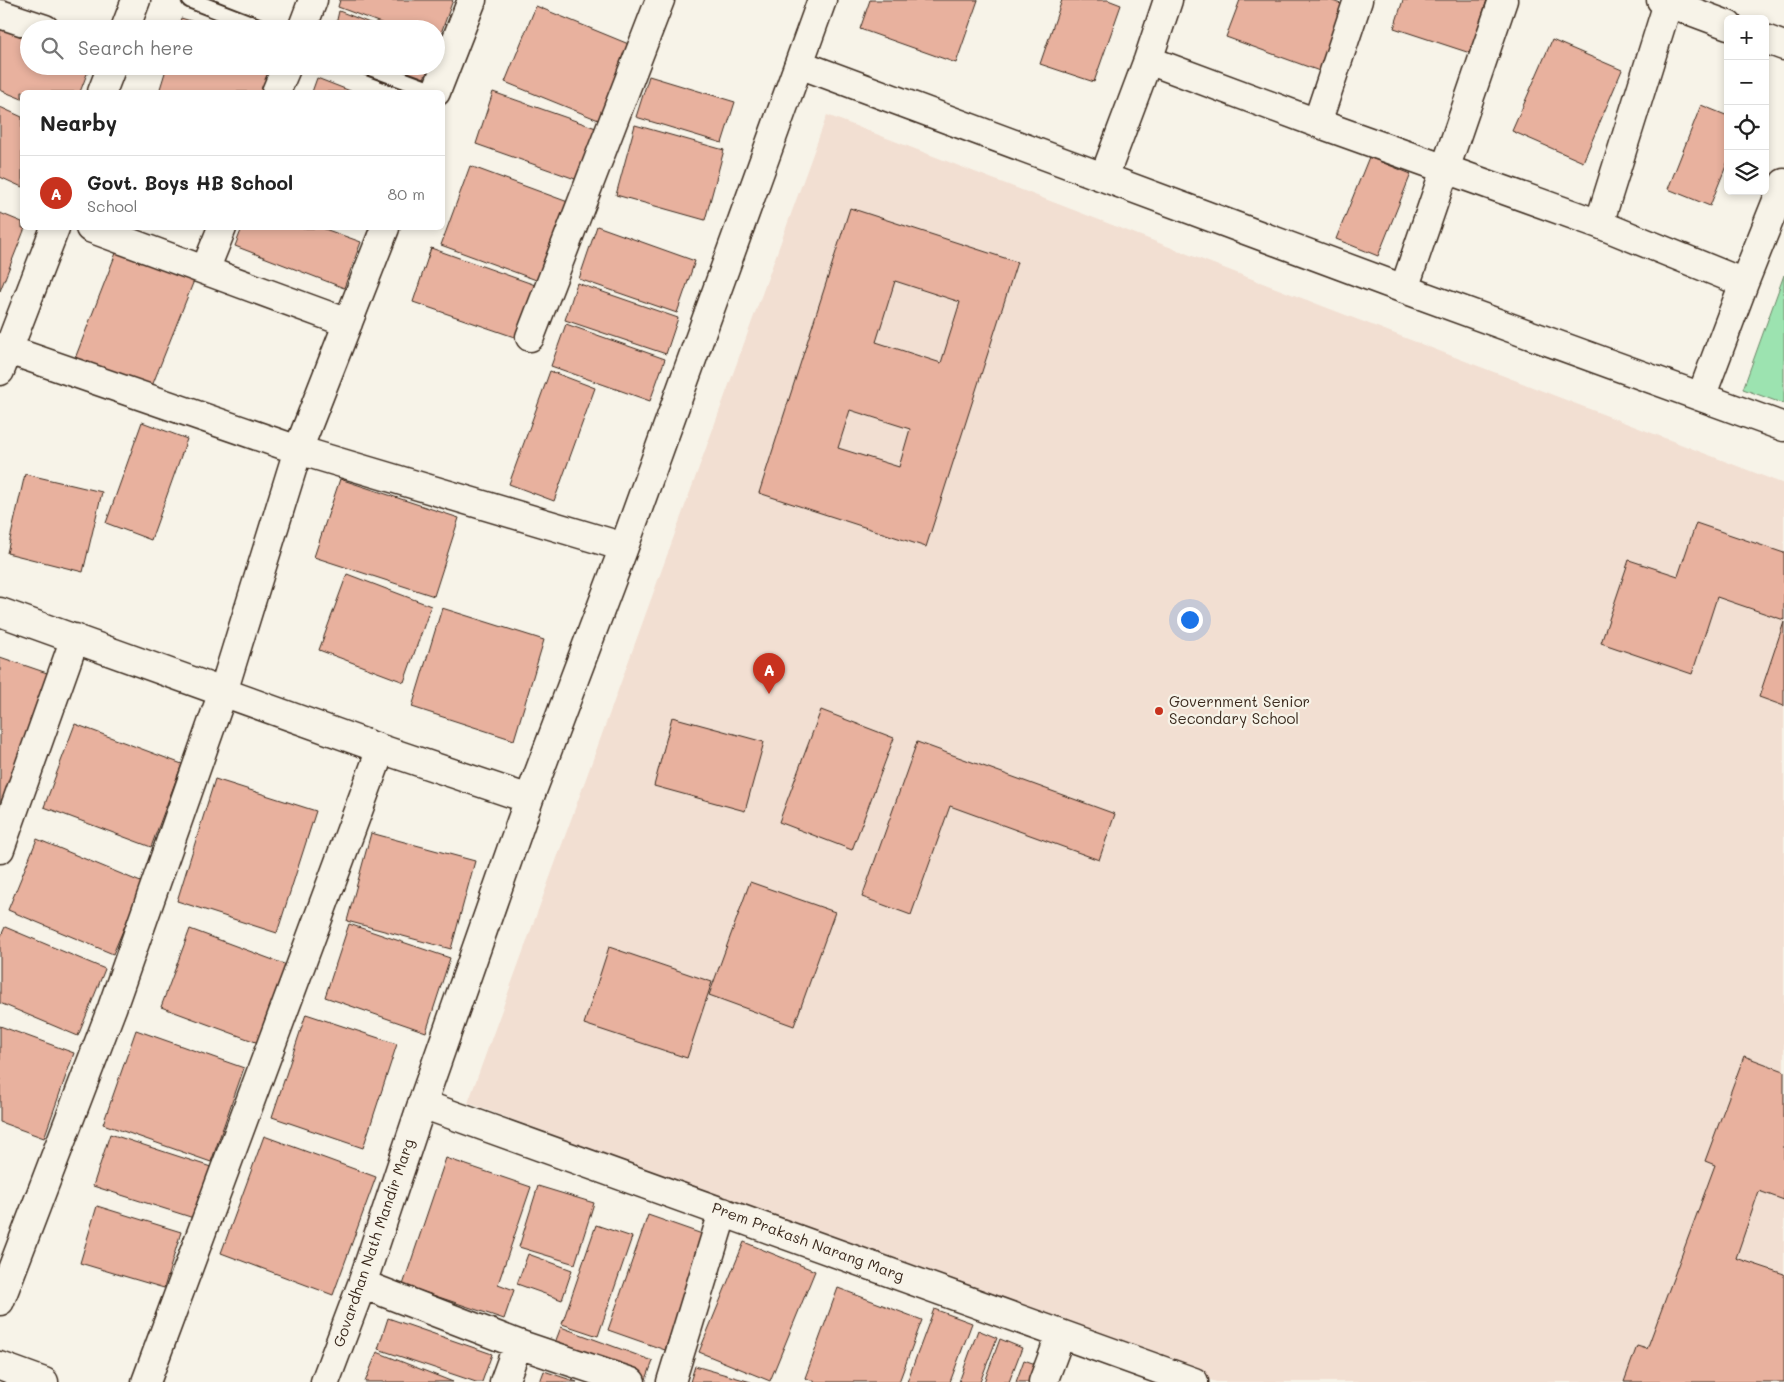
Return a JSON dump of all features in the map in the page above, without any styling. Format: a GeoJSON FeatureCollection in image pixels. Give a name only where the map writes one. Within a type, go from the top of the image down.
{"type":"FeatureCollection","features":[{"type":"Feature","properties":{"kind":"street"},"geometry":{"type":"LineString","coordinates":[[128,20],[136,0]]}},
{"type":"Feature","properties":{"kind":"street"},"geometry":{"type":"LineString","coordinates":[[305,20],[313,0]]}},
{"type":"Feature","properties":{"kind":"street"},"geometry":{"type":"LineString","coordinates":[[445,69],[472,0]]}},
{"type":"Feature","properties":{"kind":"street"},"geometry":{"type":"LineString","coordinates":[[530,337],[660,0]]}},
{"type":"Feature","properties":{"kind":"street","name":"Govardhan Nath Mandir Marg"},"geometry":{"type":"LineString","coordinates":[[325,1382],[362,1284],[422,1104],[529,799],[624,547],[822,0]]}},
{"type":"Feature","properties":{"kind":"street"},"geometry":{"type":"LineString","coordinates":[[1104,177],[1148,60],[1168,0]]}},
{"type":"Feature","properties":{"kind":"street"},"geometry":{"type":"LineString","coordinates":[[1317,123],[1358,0]]}},
{"type":"Feature","properties":{"kind":"street"},"geometry":{"type":"LineString","coordinates":[[1404,289],[1503,0]]}},
{"type":"Feature","properties":{"kind":"street"},"geometry":{"type":"LineString","coordinates":[[1599,224],[1664,1],[1724,24]]}},
{"type":"Feature","properties":{"kind":"street"},"geometry":{"type":"LineString","coordinates":[[0,14],[20,21]]}},
{"type":"Feature","properties":{"kind":"street"},"geometry":{"type":"LineString","coordinates":[[1769,40],[1784,46]]}},
{"type":"Feature","properties":{"kind":"street"},"geometry":{"type":"LineString","coordinates":[[1148,60],[1599,224],[1744,283]]}},
{"type":"Feature","properties":{"kind":"street"},"geometry":{"type":"LineString","coordinates":[[799,64],[1404,289],[1784,427]]}},
{"type":"Feature","properties":{"kind":"street"},"geometry":{"type":"LineString","coordinates":[[103,90],[109,75]]}},
{"type":"Feature","properties":{"kind":"street"},"geometry":{"type":"LineString","coordinates":[[277,90],[283,75]]}},
{"type":"Feature","properties":{"kind":"street"},"geometry":{"type":"LineString","coordinates":[[437,90],[443,75]]}},
{"type":"Feature","properties":{"kind":"street"},"geometry":{"type":"LineString","coordinates":[[1702,397],[1744,283],[1784,183]]}},
{"type":"Feature","properties":{"kind":"street"},"geometry":{"type":"LineString","coordinates":[[54,230],[3,356],[298,450],[624,547]]}},
{"type":"Feature","properties":{"kind":"street"},"geometry":{"type":"LineString","coordinates":[[95,230],[348,323]]}},
{"type":"Feature","properties":{"kind":"street"},"geometry":{"type":"LineString","coordinates":[[205,270],[221,230]]}},
{"type":"Feature","properties":{"kind":"street"},"geometry":{"type":"LineString","coordinates":[[0,1301],[112,1008],[223,692],[298,450],[384,230]]}},
{"type":"Feature","properties":{"kind":"street"},"geometry":{"type":"LineString","coordinates":[[0,612],[381,749],[529,799]]}},
{"type":"Feature","properties":{"kind":"street"},"geometry":{"type":"LineString","coordinates":[[0,849],[75,638]]}},
{"type":"Feature","properties":{"kind":"street"},"geometry":{"type":"LineString","coordinates":[[146,1382],[381,749]]}},
{"type":"Feature","properties":{"kind":"street","name":"Prem Prakash Narang Marg"},"geometry":{"type":"LineString","coordinates":[[422,1104],[1194,1382]]}},
{"type":"Feature","properties":{"kind":"street"},"geometry":{"type":"LineString","coordinates":[[671,1382],[723,1212]]}},
{"type":"Feature","properties":{"kind":"street"},"geometry":{"type":"LineString","coordinates":[[362,1284],[518,1344],[631,1382]]}},
{"type":"Feature","properties":{"kind":"street"},"geometry":{"type":"LineString","coordinates":[[1043,1382],[1061,1334]]}},
{"type":"Feature","properties":{"kind":"street"},"geometry":{"type":"LineString","coordinates":[[504,1382],[518,1344]]}},
{"type":"Feature","properties":{"kind":"street"},"geometry":{"type":"LineString","coordinates":[[0,1366],[44,1382]]}},
{"type":"Feature","properties":{"kind":"lane"},"geometry":{"type":"LineString","coordinates":[[190,0],[242,20]]}},
{"type":"Feature","properties":{"kind":"lane"},"geometry":{"type":"LineString","coordinates":[[390,75],[431,90]]}},
{"type":"Feature","properties":{"kind":"shaded area"},"geometry":{"type":"Polygon","coordinates":[[[827,115],[1784,484],[1784,1382],[1216,1382],[468,1103],[827,115]]]}},
{"type":"Feature","properties":{"kind":"green space"},"geometry":{"type":"Polygon","coordinates":[[[1784,275],[1784,404],[1743,389],[1784,275]]]}},
{"type":"Feature","properties":{"kind":"building"},"geometry":{"type":"Polygon","coordinates":[[[340,0],[453,0],[445,22],[445,20],[373,20],[338,7],[340,0]]]}},
{"type":"Feature","properties":{"kind":"building"},"geometry":{"type":"Polygon","coordinates":[[[870,0],[978,0],[956,63],[860,29],[870,0]]]}},
{"type":"Feature","properties":{"kind":"building"},"geometry":{"type":"Polygon","coordinates":[[[1062,0],[1108,0],[1121,5],[1094,82],[1040,64],[1062,0]]]}},
{"type":"Feature","properties":{"kind":"building"},"geometry":{"type":"Polygon","coordinates":[[[1240,0],[1330,0],[1349,7],[1325,73],[1226,37],[1240,0]]]}},
{"type":"Feature","properties":{"kind":"building"},"geometry":{"type":"Polygon","coordinates":[[[1403,0],[1487,0],[1470,53],[1394,28],[1403,0]]]}},
{"type":"Feature","properties":{"kind":"building"},"geometry":{"type":"Polygon","coordinates":[[[536,6],[631,45],[601,121],[505,82],[536,6]]]}},
{"type":"Feature","properties":{"kind":"building"},"geometry":{"type":"Polygon","coordinates":[[[339,11],[362,20],[337,20],[339,11]]]}},
{"type":"Feature","properties":{"kind":"building"},"geometry":{"type":"Polygon","coordinates":[[[0,24],[20,32],[20,75],[87,75],[81,90],[20,90],[20,98],[0,90],[0,24]]]}},
{"type":"Feature","properties":{"kind":"building"},"geometry":{"type":"Polygon","coordinates":[[[1552,40],[1622,70],[1583,162],[1512,131],[1552,40]]]}},
{"type":"Feature","properties":{"kind":"building"},"geometry":{"type":"Polygon","coordinates":[[[164,75],[275,75],[271,90],[160,90],[164,75]]]}},
{"type":"Feature","properties":{"kind":"building"},"geometry":{"type":"Polygon","coordinates":[[[411,75],[426,75],[423,80],[411,75]]]}},
{"type":"Feature","properties":{"kind":"building"},"geometry":{"type":"Polygon","coordinates":[[[649,76],[735,102],[722,143],[636,117],[649,76]]]}},
{"type":"Feature","properties":{"kind":"building"},"geometry":{"type":"Polygon","coordinates":[[[317,78],[348,90],[313,90],[317,78]]]}},
{"type":"Feature","properties":{"kind":"building"},"geometry":{"type":"Polygon","coordinates":[[[493,92],[596,128],[578,180],[476,144],[493,92]]]}},
{"type":"Feature","properties":{"kind":"building"},"geometry":{"type":"Polygon","coordinates":[[[1701,105],[1724,114],[1724,171],[1710,206],[1668,189],[1701,105]]]}},
{"type":"Feature","properties":{"kind":"building"},"geometry":{"type":"Polygon","coordinates":[[[0,107],[20,116],[20,186],[0,177],[0,107]]]}},
{"type":"Feature","properties":{"kind":"building"},"geometry":{"type":"Polygon","coordinates":[[[635,125],[724,150],[705,220],[616,195],[635,125]]]}},
{"type":"Feature","properties":{"kind":"building"},"geometry":{"type":"Polygon","coordinates":[[[1369,157],[1411,174],[1378,256],[1336,239],[1369,157]]]}},
{"type":"Feature","properties":{"kind":"building"},"geometry":{"type":"Polygon","coordinates":[[[470,166],[568,202],[539,281],[441,245],[470,166]]]}},
{"type":"Feature","properties":{"kind":"building"},"geometry":{"type":"Polygon","coordinates":[[[850,208],[1017,262],[926,547],[759,493],[850,208]],[[895,281],[876,342],[941,363],[960,302],[895,281]],[[850,410],[838,448],[899,467],[910,429],[850,410]]]}},
{"type":"Feature","properties":{"kind":"building"},"geometry":{"type":"Polygon","coordinates":[[[0,213],[20,221],[20,230],[24,230],[0,291],[0,213]]]}},
{"type":"Feature","properties":{"kind":"building"},"geometry":{"type":"Polygon","coordinates":[[[597,226],[695,261],[677,313],[579,279],[597,226]]]}},
{"type":"Feature","properties":{"kind":"building"},"geometry":{"type":"Polygon","coordinates":[[[241,230],[328,230],[361,242],[344,288],[235,246],[241,230]]]}},
{"type":"Feature","properties":{"kind":"building"},"geometry":{"type":"Polygon","coordinates":[[[118,248],[195,278],[150,391],[74,361],[118,248]]]}},
{"type":"Feature","properties":{"kind":"building"},"geometry":{"type":"Polygon","coordinates":[[[431,248],[538,286],[520,339],[413,302],[431,248]]]}},
{"type":"Feature","properties":{"kind":"building"},"geometry":{"type":"Polygon","coordinates":[[[577,283],[678,318],[666,354],[565,320],[577,283]]]}},
{"type":"Feature","properties":{"kind":"building"},"geometry":{"type":"Polygon","coordinates":[[[566,324],[665,359],[650,401],[551,366],[566,324]]]}},
{"type":"Feature","properties":{"kind":"building"},"geometry":{"type":"Polygon","coordinates":[[[550,371],[595,388],[554,501],[509,484],[550,371]]]}},
{"type":"Feature","properties":{"kind":"building"},"geometry":{"type":"Polygon","coordinates":[[[142,422],[187,439],[151,540],[106,523],[142,422]]]}},
{"type":"Feature","properties":{"kind":"building"},"geometry":{"type":"Polygon","coordinates":[[[25,474],[102,492],[83,572],[7,553],[25,474]]]}},
{"type":"Feature","properties":{"kind":"building"},"geometry":{"type":"Polygon","coordinates":[[[340,479],[459,518],[434,596],[314,557],[340,479]]]}},
{"type":"Feature","properties":{"kind":"building"},"geometry":{"type":"Polygon","coordinates":[[[1696,523],[1784,553],[1784,620],[1717,597],[1692,674],[1601,643],[1629,560],[1678,576],[1696,523]]]}},
{"type":"Feature","properties":{"kind":"building"},"geometry":{"type":"Polygon","coordinates":[[[347,574],[431,606],[404,682],[319,650],[347,574]]]}},
{"type":"Feature","properties":{"kind":"building"},"geometry":{"type":"Polygon","coordinates":[[[442,608],[544,640],[514,740],[412,707],[442,608]]]}},
{"type":"Feature","properties":{"kind":"building"},"geometry":{"type":"Polygon","coordinates":[[[1784,622],[1784,706],[1759,697],[1784,622]]]}},
{"type":"Feature","properties":{"kind":"building"},"geometry":{"type":"Polygon","coordinates":[[[0,657],[53,675],[9,808],[0,805],[0,657]]]}},
{"type":"Feature","properties":{"kind":"building"},"geometry":{"type":"Polygon","coordinates":[[[821,710],[894,738],[852,850],[779,822],[821,710]]]}},
{"type":"Feature","properties":{"kind":"building"},"geometry":{"type":"Polygon","coordinates":[[[672,717],[764,742],[745,811],[654,786],[672,717]]]}},
{"type":"Feature","properties":{"kind":"building"},"geometry":{"type":"Polygon","coordinates":[[[75,724],[182,764],[151,847],[44,807],[75,724]]]}},
{"type":"Feature","properties":{"kind":"building"},"geometry":{"type":"Polygon","coordinates":[[[917,742],[1115,814],[1099,860],[950,806],[911,915],[862,897],[917,742]]]}},
{"type":"Feature","properties":{"kind":"building"},"geometry":{"type":"Polygon","coordinates":[[[215,779],[316,811],[277,933],[177,901],[215,779]]]}},
{"type":"Feature","properties":{"kind":"building"},"geometry":{"type":"Polygon","coordinates":[[[371,833],[475,861],[451,949],[347,921],[371,833]]]}},
{"type":"Feature","properties":{"kind":"building"},"geometry":{"type":"Polygon","coordinates":[[[37,839],[143,883],[113,954],[8,910],[37,839]]]}},
{"type":"Feature","properties":{"kind":"building"},"geometry":{"type":"Polygon","coordinates":[[[750,882],[835,912],[794,1026],[709,995],[750,882]]]}},
{"type":"Feature","properties":{"kind":"building"},"geometry":{"type":"Polygon","coordinates":[[[349,924],[450,958],[426,1032],[325,997],[349,924]]]}},
{"type":"Feature","properties":{"kind":"building"},"geometry":{"type":"Polygon","coordinates":[[[5,927],[105,969],[78,1036],[0,1003],[0,938],[5,927]]]}},
{"type":"Feature","properties":{"kind":"building"},"geometry":{"type":"Polygon","coordinates":[[[190,929],[292,967],[264,1045],[161,1007],[190,929]]]}},
{"type":"Feature","properties":{"kind":"building"},"geometry":{"type":"Polygon","coordinates":[[[609,947],[712,982],[687,1058],[584,1024],[609,947]]]}},
{"type":"Feature","properties":{"kind":"building"},"geometry":{"type":"Polygon","coordinates":[[[306,1014],[397,1044],[363,1148],[272,1117],[306,1014]]]}},
{"type":"Feature","properties":{"kind":"building"},"geometry":{"type":"Polygon","coordinates":[[[0,1026],[74,1053],[44,1138],[0,1122],[0,1026]]]}},
{"type":"Feature","properties":{"kind":"building"},"geometry":{"type":"Polygon","coordinates":[[[136,1030],[244,1068],[211,1162],[103,1124],[136,1030]]]}},
{"type":"Feature","properties":{"kind":"building"},"geometry":{"type":"Polygon","coordinates":[[[1744,1056],[1784,1071],[1784,1200],[1759,1191],[1736,1258],[1784,1274],[1784,1382],[1624,1382],[1637,1346],[1647,1349],[1715,1165],[1705,1161],[1744,1056]]]}},
{"type":"Feature","properties":{"kind":"building"},"geometry":{"type":"Polygon","coordinates":[[[110,1134],[217,1169],[200,1220],[93,1186],[110,1134]]]}},
{"type":"Feature","properties":{"kind":"building"},"geometry":{"type":"Polygon","coordinates":[[[264,1136],[376,1177],[333,1295],[221,1253],[264,1136]]]}},
{"type":"Feature","properties":{"kind":"building"},"geometry":{"type":"Polygon","coordinates":[[[446,1158],[531,1187],[498,1284],[514,1290],[504,1319],[403,1285],[446,1158]]]}},
{"type":"Feature","properties":{"kind":"building"},"geometry":{"type":"Polygon","coordinates":[[[538,1186],[594,1203],[575,1264],[519,1247],[538,1186]]]}},
{"type":"Feature","properties":{"kind":"building"},"geometry":{"type":"Polygon","coordinates":[[[97,1206],[181,1232],[164,1288],[80,1263],[97,1206]]]}},
{"type":"Feature","properties":{"kind":"building"},"geometry":{"type":"Polygon","coordinates":[[[648,1215],[705,1235],[665,1350],[608,1330],[648,1215]]]}},
{"type":"Feature","properties":{"kind":"building"},"geometry":{"type":"Polygon","coordinates":[[[596,1225],[632,1237],[598,1336],[562,1324],[596,1225]]]}},
{"type":"Feature","properties":{"kind":"building"},"geometry":{"type":"Polygon","coordinates":[[[744,1242],[815,1271],[770,1381],[699,1352],[744,1242]]]}},
{"type":"Feature","properties":{"kind":"building"},"geometry":{"type":"Polygon","coordinates":[[[528,1254],[572,1270],[562,1300],[517,1284],[528,1254]]]}},
{"type":"Feature","properties":{"kind":"building"},"geometry":{"type":"Polygon","coordinates":[[[838,1288],[922,1320],[899,1382],[816,1382],[805,1378],[838,1288]]]}},
{"type":"Feature","properties":{"kind":"building"},"geometry":{"type":"Polygon","coordinates":[[[934,1309],[972,1323],[950,1382],[907,1382],[934,1309]]]}},
{"type":"Feature","properties":{"kind":"building"},"geometry":{"type":"Polygon","coordinates":[[[388,1318],[492,1354],[482,1382],[476,1382],[378,1349],[388,1318]]]}},
{"type":"Feature","properties":{"kind":"building"},"geometry":{"type":"Polygon","coordinates":[[[561,1327],[653,1361],[645,1382],[553,1348],[561,1327]]]}},
{"type":"Feature","properties":{"kind":"building"},"geometry":{"type":"Polygon","coordinates":[[[978,1330],[997,1338],[980,1382],[959,1382],[978,1330]]]}},
{"type":"Feature","properties":{"kind":"building"},"geometry":{"type":"Polygon","coordinates":[[[1000,1339],[1022,1348],[1009,1382],[984,1382],[1000,1339]]]}},
{"type":"Feature","properties":{"kind":"building"},"geometry":{"type":"Polygon","coordinates":[[[377,1352],[453,1382],[365,1382],[377,1352]]]}},
{"type":"Feature","properties":{"kind":"building"},"geometry":{"type":"Polygon","coordinates":[[[1024,1360],[1044,1367],[1038,1382],[1016,1382],[1024,1360]]]}},
{"type":"Feature","properties":{"kind":"building"},"geometry":{"type":"Polygon","coordinates":[[[695,1366],[751,1382],[690,1382],[695,1366]]]}},
{"type":"Feature","properties":{"kind":"building"},"geometry":{"type":"Polygon","coordinates":[[[544,1371],[577,1382],[540,1382],[544,1371]]]}},
{"type":"Feature","properties":{"kind":"place","name":"Govt. Boys HB School"},"geometry":{"type":"Point","coordinates":[769,694]}},
{"type":"Feature","properties":{"kind":"place","name":"Government Senior Secondary School"},"geometry":{"type":"Point","coordinates":[1159,711]}}]}
